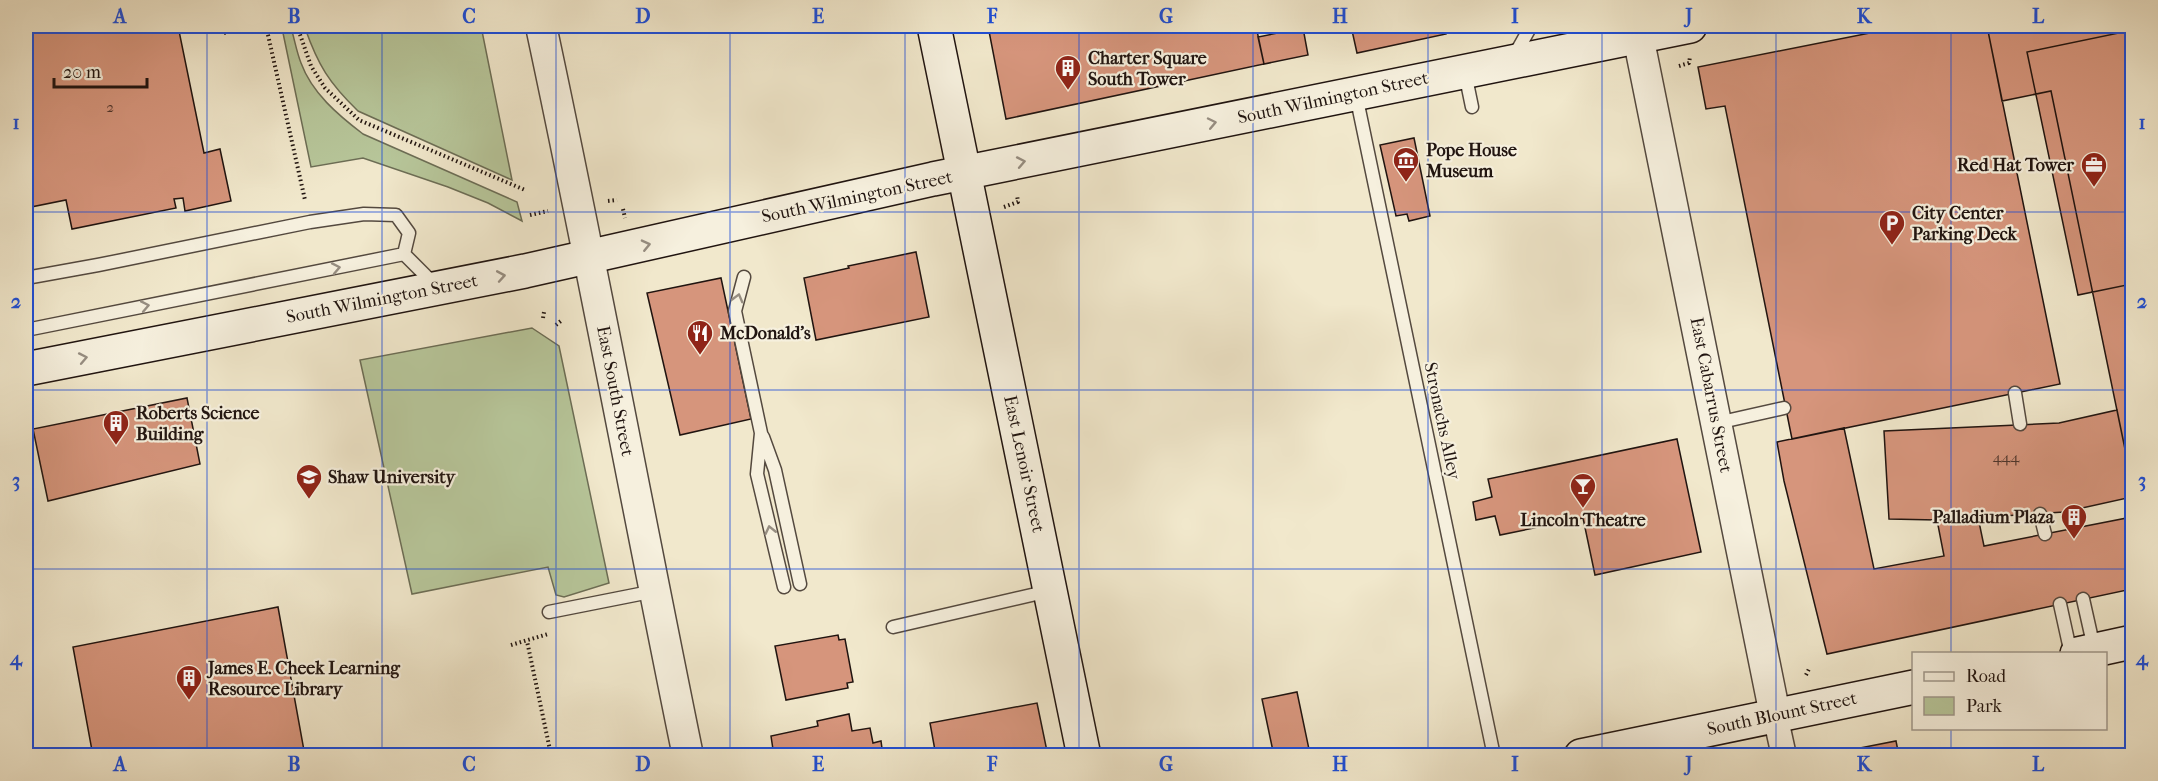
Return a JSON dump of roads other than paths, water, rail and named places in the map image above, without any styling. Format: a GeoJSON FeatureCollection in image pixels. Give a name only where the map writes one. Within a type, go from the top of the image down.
{"type":"FeatureCollection","features":[{"type":"Feature","properties":{"kind":"main road","name":"East Lenoir Street"},"geometry":{"type":"LineString","coordinates":[[934,26],[1084,756]]}},
{"type":"Feature","properties":{"kind":"main road","name":"South Wilmington Street"},"geometry":{"type":"LineString","coordinates":[[26,369],[525,271],[963,173],[1690,26]]}},
{"type":"Feature","properties":{"kind":"main road"},"geometry":{"type":"LineString","coordinates":[[2081,652],[2133,642]]}},
{"type":"Feature","properties":{"kind":"main road","name":"South Blount Street"},"geometry":{"type":"LineString","coordinates":[[1581,756],[1912,687]]}},
{"type":"Feature","properties":{"kind":"street","name":"East South Street"},"geometry":{"type":"LineString","coordinates":[[541,26],[688,756]]}},
{"type":"Feature","properties":{"kind":"street","name":"East Cabarrus Street"},"geometry":{"type":"LineString","coordinates":[[1638,36],[1784,756]]}},
{"type":"Feature","properties":{"kind":"lane"},"geometry":{"type":"LineString","coordinates":[[1511,61],[1531,26]]}},
{"type":"Feature","properties":{"kind":"lane"},"geometry":{"type":"LineString","coordinates":[[1566,26],[1597,44]]}},
{"type":"Feature","properties":{"kind":"lane"},"geometry":{"type":"LineString","coordinates":[[1465,71],[1472,107]]}},
{"type":"Feature","properties":{"kind":"lane","name":"Stronachs Alley"},"geometry":{"type":"LineString","coordinates":[[1355,93],[1494,756]]}},
{"type":"Feature","properties":{"kind":"lane"},"geometry":{"type":"LineString","coordinates":[[26,278],[98,266],[310,222],[364,214],[396,215],[409,233],[404,254]]}},
{"type":"Feature","properties":{"kind":"lane"},"geometry":{"type":"LineString","coordinates":[[404,254],[438,287]]}},
{"type":"Feature","properties":{"kind":"lane"},"geometry":{"type":"LineString","coordinates":[[26,330],[404,254]]}},
{"type":"Feature","properties":{"kind":"lane"},"geometry":{"type":"LineString","coordinates":[[744,277],[735,310],[761,433],[775,470],[800,584]]}},
{"type":"Feature","properties":{"kind":"lane"},"geometry":{"type":"LineString","coordinates":[[2015,393],[2020,424]]}},
{"type":"Feature","properties":{"kind":"lane"},"geometry":{"type":"LineString","coordinates":[[1717,423],[1785,408]]}},
{"type":"Feature","properties":{"kind":"lane"},"geometry":{"type":"LineString","coordinates":[[761,433],[757,474],[784,587]]}},
{"type":"Feature","properties":{"kind":"lane"},"geometry":{"type":"LineString","coordinates":[[2040,514],[2045,534]]}},
{"type":"Feature","properties":{"kind":"lane"},"geometry":{"type":"LineString","coordinates":[[549,612],[655,591]]}},
{"type":"Feature","properties":{"kind":"lane"},"geometry":{"type":"LineString","coordinates":[[893,627],[1050,591]]}},
{"type":"Feature","properties":{"kind":"lane"},"geometry":{"type":"LineString","coordinates":[[2081,652],[2083,599]]}},
{"type":"Feature","properties":{"kind":"lane"},"geometry":{"type":"LineString","coordinates":[[2060,604],[2081,652]]}},
{"type":"Feature","properties":{"kind":"place","name":"Charter Square South Tower"},"geometry":{"type":"Point","coordinates":[1068,91]}},
{"type":"Feature","properties":{"kind":"place","name":"Pope House Museum"},"geometry":{"type":"Point","coordinates":[1406,183]}},
{"type":"Feature","properties":{"kind":"place","name":"Red Hat Tower"},"geometry":{"type":"Point","coordinates":[2094,188]}},
{"type":"Feature","properties":{"kind":"place","name":"City Center Parking Deck"},"geometry":{"type":"Point","coordinates":[1892,246]}},
{"type":"Feature","properties":{"kind":"place","name":"McDonald's"},"geometry":{"type":"Point","coordinates":[700,356]}},
{"type":"Feature","properties":{"kind":"place","name":"Roberts Science Building"},"geometry":{"type":"Point","coordinates":[116,446]}},
{"type":"Feature","properties":{"kind":"place","name":"Shaw University"},"geometry":{"type":"Point","coordinates":[309,500]}},
{"type":"Feature","properties":{"kind":"place","name":"Lincoln Theatre"},"geometry":{"type":"Point","coordinates":[1583,509]}},
{"type":"Feature","properties":{"kind":"place","name":"Palladium Plaza"},"geometry":{"type":"Point","coordinates":[2074,540]}},
{"type":"Feature","properties":{"kind":"place","name":"James E. Cheek Learning Resource Library"},"geometry":{"type":"Point","coordinates":[189,701]}}]}
